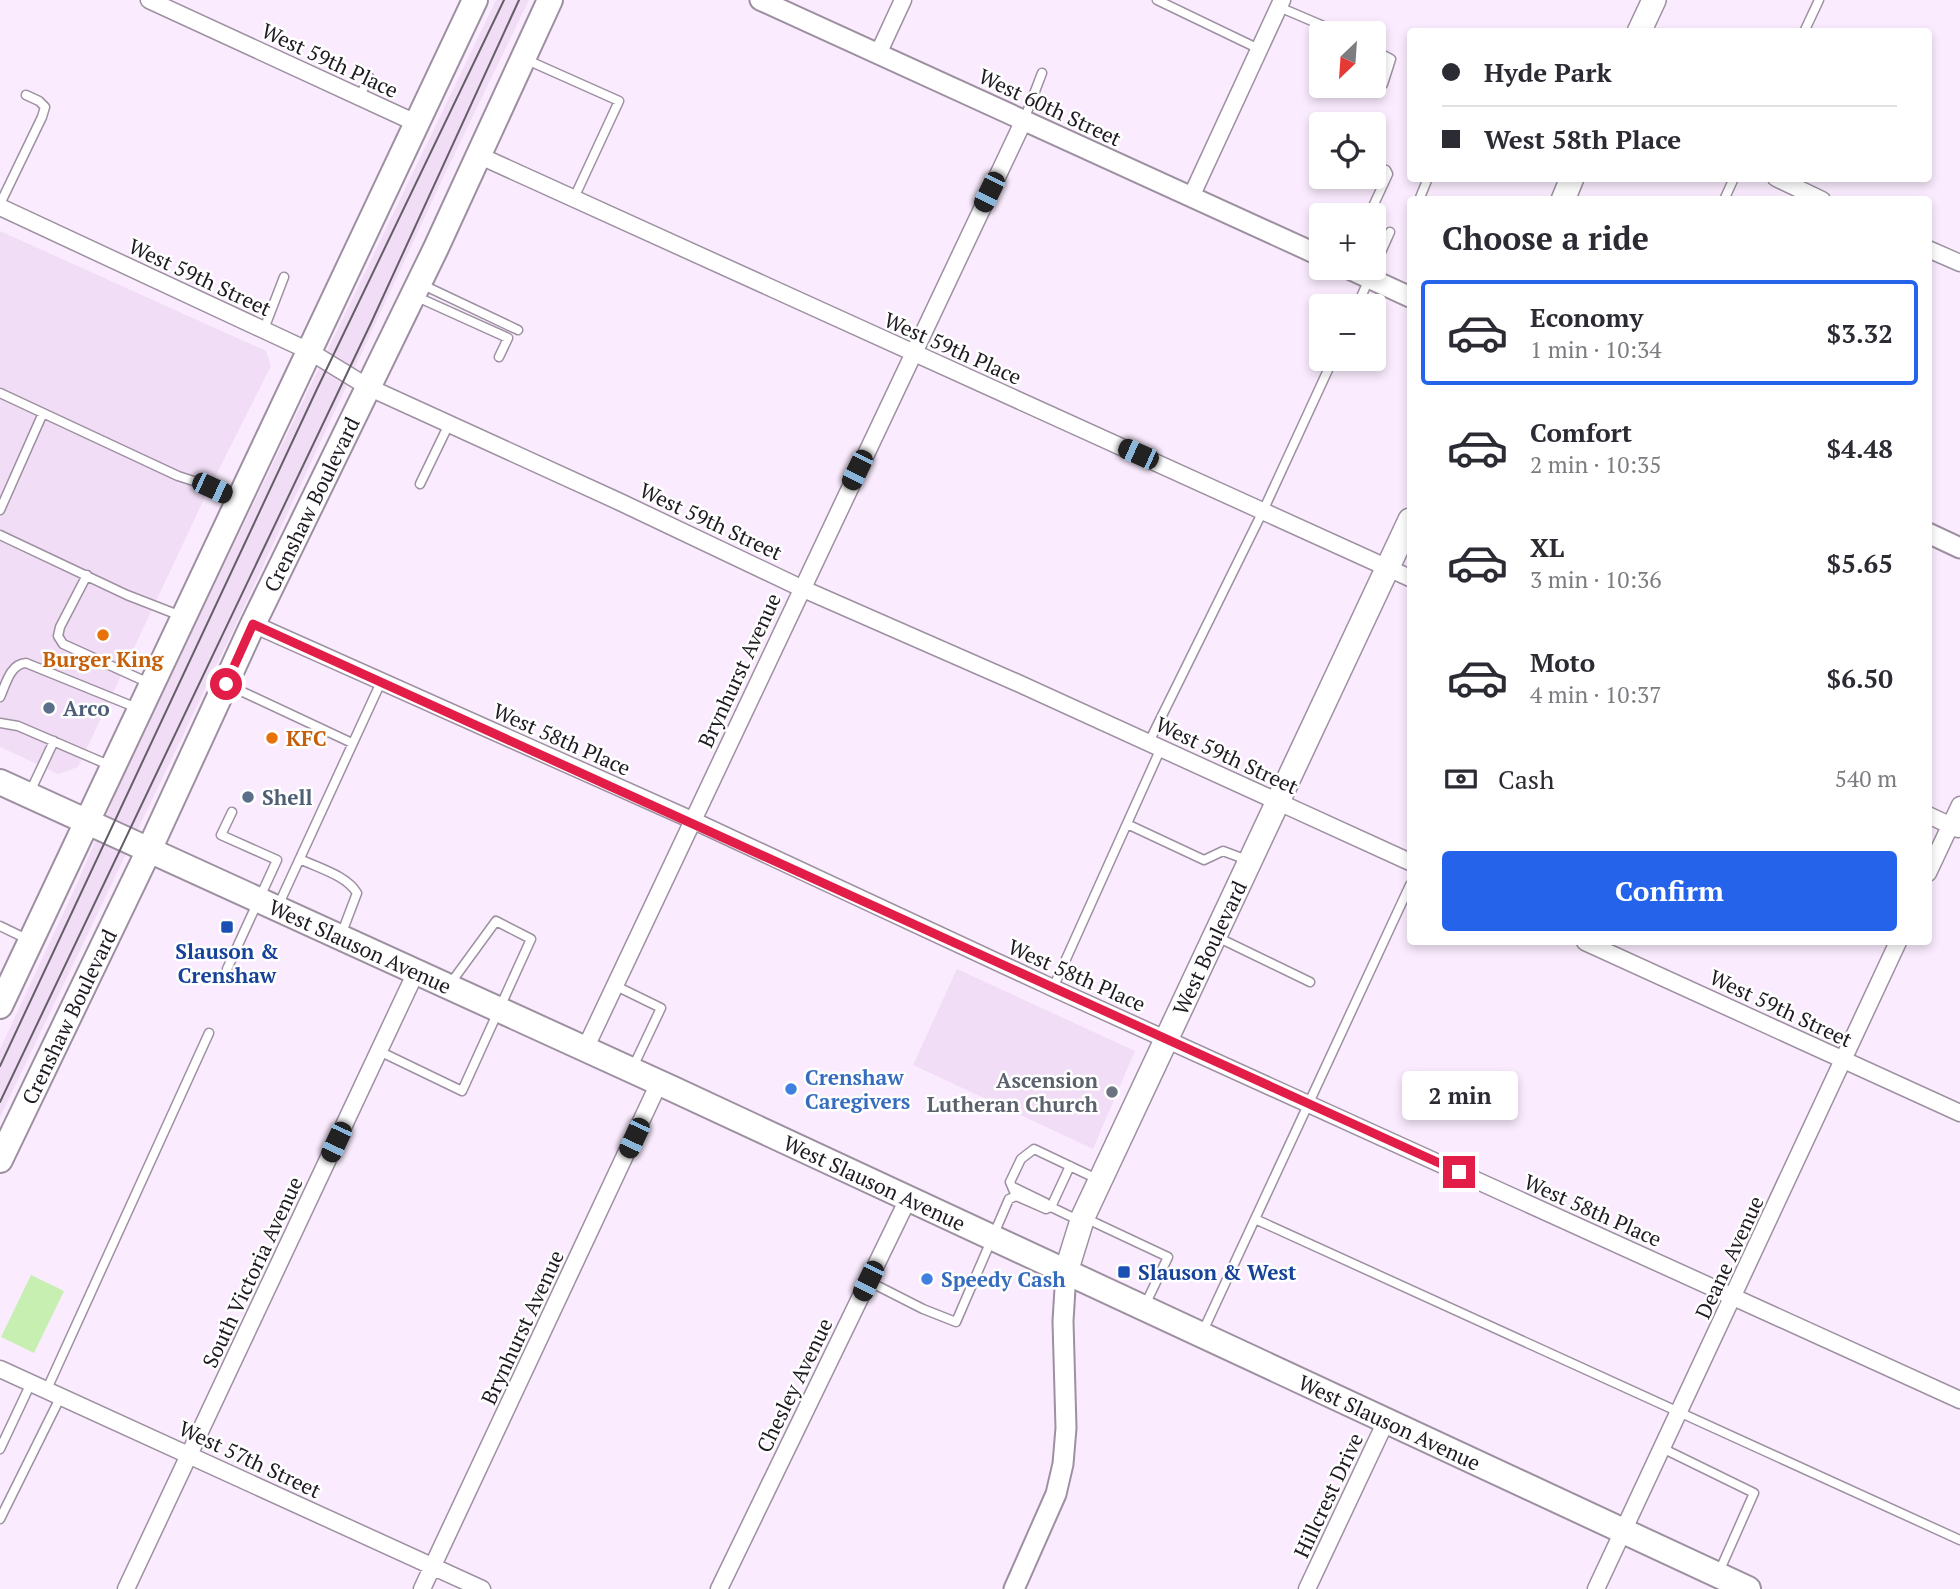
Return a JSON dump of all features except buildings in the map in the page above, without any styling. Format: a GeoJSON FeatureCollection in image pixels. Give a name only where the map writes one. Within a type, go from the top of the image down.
{"type":"FeatureCollection","features":[{"type":"Feature","properties":{"kind":"main road"},"geometry":{"type":"LineString","coordinates":[[0,1006],[475,0]]}},
{"type":"Feature","properties":{"kind":"main road","name":"Crenshaw Boulevard"},"geometry":{"type":"LineString","coordinates":[[0,1160],[149,850],[253,624],[416,289],[550,0]]}},
{"type":"Feature","properties":{"kind":"main road"},"geometry":{"type":"LineString","coordinates":[[1641,28],[1654,0]]}},
{"type":"Feature","properties":{"kind":"main road","name":"West Boulevard"},"geometry":{"type":"LineString","coordinates":[[1066,1272],[1082,1219],[1407,526]]}},
{"type":"Feature","properties":{"kind":"main road","name":"West Slauson Avenue"},"geometry":{"type":"LineString","coordinates":[[0,782],[1387,1419],[1748,1589]]}},
{"type":"Feature","properties":{"kind":"street","name":"West 59th Place"},"geometry":{"type":"LineString","coordinates":[[149,0],[416,123]]}},
{"type":"Feature","properties":{"kind":"street","name":"West 60th Street"},"geometry":{"type":"LineString","coordinates":[[760,0],[1309,251]]}},
{"type":"Feature","properties":{"kind":"street"},"geometry":{"type":"LineString","coordinates":[[877,54],[903,0]]}},
{"type":"Feature","properties":{"kind":"street"},"geometry":{"type":"LineString","coordinates":[[1191,197],[1281,3]]}},
{"type":"Feature","properties":{"kind":"street","name":"Brynhurst Avenue"},"geometry":{"type":"LineString","coordinates":[[585,1049],[1024,120]]}},
{"type":"Feature","properties":{"kind":"street","name":"West 59th Place"},"geometry":{"type":"LineString","coordinates":[[478,155],[1407,577]]}},
{"type":"Feature","properties":{"kind":"street"},"geometry":{"type":"LineString","coordinates":[[1784,182],[1814,196]]}},
{"type":"Feature","properties":{"kind":"street","name":"West 59th Street"},"geometry":{"type":"LineString","coordinates":[[0,205],[309,351],[368,387],[802,588],[1407,861]]}},
{"type":"Feature","properties":{"kind":"street"},"geometry":{"type":"LineString","coordinates":[[1932,251],[1960,263]]}},
{"type":"Feature","properties":{"kind":"street"},"geometry":{"type":"LineString","coordinates":[[1374,280],[1407,296]]}},
{"type":"Feature","properties":{"kind":"street"},"geometry":{"type":"LineString","coordinates":[[1932,535],[1960,548]]}},
{"type":"Feature","properties":{"kind":"street","name":"West 58th Place"},"geometry":{"type":"LineString","coordinates":[[253,624],[692,820],[1053,988],[1960,1400]]}},
{"type":"Feature","properties":{"kind":"street"},"geometry":{"type":"LineString","coordinates":[[1932,866],[1955,827],[1960,805]]}},
{"type":"Feature","properties":{"kind":"street"},"geometry":{"type":"LineString","coordinates":[[1932,817],[1955,827]]}},
{"type":"Feature","properties":{"kind":"street","name":"West 59th Street"},"geometry":{"type":"LineString","coordinates":[[1592,945],[1960,1113]]}},
{"type":"Feature","properties":{"kind":"street","name":"Deane Avenue"},"geometry":{"type":"LineString","coordinates":[[1596,1589],[1897,945]]}},
{"type":"Feature","properties":{"kind":"street","name":"South Victoria Avenue"},"geometry":{"type":"LineString","coordinates":[[126,1589],[416,972]]}},
{"type":"Feature","properties":{"kind":"street","name":"Brynhurst Avenue"},"geometry":{"type":"LineString","coordinates":[[422,1589],[659,1083]]}},
{"type":"Feature","properties":{"kind":"street","name":"Chesley Avenue"},"geometry":{"type":"LineString","coordinates":[[719,1589],[908,1199]]}},
{"type":"Feature","properties":{"kind":"street","name":"West Boulevard"},"geometry":{"type":"LineString","coordinates":[[1014,1589],[1056,1494],[1063,1464],[1066,1428],[1063,1321],[1066,1272]]}},
{"type":"Feature","properties":{"kind":"street","name":"West 57th Street"},"geometry":{"type":"LineString","coordinates":[[0,1369],[482,1589]]}},
{"type":"Feature","properties":{"kind":"street","name":"Hillcrest Drive"},"geometry":{"type":"LineString","coordinates":[[1307,1589],[1387,1419]]}},
{"type":"Feature","properties":{"kind":"lane"},"geometry":{"type":"LineString","coordinates":[[1157,0],[1259,49]]}},
{"type":"Feature","properties":{"kind":"lane"},"geometry":{"type":"LineString","coordinates":[[1806,28],[1819,0]]}},
{"type":"Feature","properties":{"kind":"lane"},"geometry":{"type":"LineString","coordinates":[[1281,3],[1316,21]]}},
{"type":"Feature","properties":{"kind":"lane"},"geometry":{"type":"LineString","coordinates":[[1386,56],[1391,59],[1386,75]]}},
{"type":"Feature","properties":{"kind":"lane"},"geometry":{"type":"LineString","coordinates":[[523,58],[619,102],[574,198]]}},
{"type":"Feature","properties":{"kind":"lane"},"geometry":{"type":"LineString","coordinates":[[1024,120],[1042,74]]}},
{"type":"Feature","properties":{"kind":"lane"},"geometry":{"type":"LineString","coordinates":[[360,96],[369,77]]}},
{"type":"Feature","properties":{"kind":"lane"},"geometry":{"type":"LineString","coordinates":[[0,205],[45,107],[26,95]]}},
{"type":"Feature","properties":{"kind":"lane"},"geometry":{"type":"LineString","coordinates":[[1386,241],[1390,232]]}},
{"type":"Feature","properties":{"kind":"lane"},"geometry":{"type":"LineString","coordinates":[[264,329],[284,277]]}},
{"type":"Feature","properties":{"kind":"lane"},"geometry":{"type":"LineString","coordinates":[[416,289],[518,330]]}},
{"type":"Feature","properties":{"kind":"lane"},"geometry":{"type":"LineString","coordinates":[[416,289],[508,338],[499,357]]}},
{"type":"Feature","properties":{"kind":"lane"},"geometry":{"type":"LineString","coordinates":[[1053,988],[1127,824],[1155,745],[1327,371]]}},
{"type":"Feature","properties":{"kind":"lane"},"geometry":{"type":"LineString","coordinates":[[0,393],[178,476],[209,486],[237,500]]}},
{"type":"Feature","properties":{"kind":"lane"},"geometry":{"type":"LineString","coordinates":[[0,510],[43,413]]}},
{"type":"Feature","properties":{"kind":"lane"},"geometry":{"type":"LineString","coordinates":[[421,484],[449,424]]}},
{"type":"Feature","properties":{"kind":"lane"},"geometry":{"type":"LineString","coordinates":[[0,535],[137,599],[184,617]]}},
{"type":"Feature","properties":{"kind":"lane"},"geometry":{"type":"LineString","coordinates":[[87,575],[60,627],[58,636],[63,645],[152,684]]}},
{"type":"Feature","properties":{"kind":"lane"},"geometry":{"type":"LineString","coordinates":[[0,697],[14,668],[20,663],[26,663],[140,709]]}},
{"type":"Feature","properties":{"kind":"lane"},"geometry":{"type":"LineString","coordinates":[[227,969],[300,859],[381,682]]}},
{"type":"Feature","properties":{"kind":"lane"},"geometry":{"type":"LineString","coordinates":[[226,684],[352,743]]}},
{"type":"Feature","properties":{"kind":"lane"},"geometry":{"type":"LineString","coordinates":[[0,723],[19,726],[112,766]]}},
{"type":"Feature","properties":{"kind":"lane"},"geometry":{"type":"LineString","coordinates":[[28,794],[54,741]]}},
{"type":"Feature","properties":{"kind":"lane"},"geometry":{"type":"LineString","coordinates":[[232,812],[221,835],[277,860],[268,904]]}},
{"type":"Feature","properties":{"kind":"lane"},"geometry":{"type":"LineString","coordinates":[[1127,824],[1204,860],[1223,851],[1250,861]]}},
{"type":"Feature","properties":{"kind":"lane"},"geometry":{"type":"LineString","coordinates":[[300,859],[345,880],[357,893],[339,937]]}},
{"type":"Feature","properties":{"kind":"lane"},"geometry":{"type":"LineString","coordinates":[[1202,1334],[1407,892]]}},
{"type":"Feature","properties":{"kind":"lane"},"geometry":{"type":"LineString","coordinates":[[379,1051],[462,1091],[531,939],[496,921],[448,987]]}},
{"type":"Feature","properties":{"kind":"lane"},"geometry":{"type":"LineString","coordinates":[[0,926],[30,940]]}},
{"type":"Feature","properties":{"kind":"lane"},"geometry":{"type":"LineString","coordinates":[[1214,935],[1310,982]]}},
{"type":"Feature","properties":{"kind":"lane"},"geometry":{"type":"LineString","coordinates":[[615,986],[661,1008],[631,1070]]}},
{"type":"Feature","properties":{"kind":"lane"},"geometry":{"type":"LineString","coordinates":[[0,1519],[209,1033]]}},
{"type":"Feature","properties":{"kind":"lane"},"geometry":{"type":"LineString","coordinates":[[1100,1181],[1034,1149],[1021,1159],[1010,1182],[1014,1191],[1048,1208],[1082,1219],[1168,1257],[1144,1307]]}},
{"type":"Feature","properties":{"kind":"lane"},"geometry":{"type":"LineString","coordinates":[[1048,1208],[1070,1166]]}},
{"type":"Feature","properties":{"kind":"lane"},"geometry":{"type":"LineString","coordinates":[[868,1281],[923,1309],[956,1322],[991,1237],[1014,1191]]}},
{"type":"Feature","properties":{"kind":"lane"},"geometry":{"type":"LineString","coordinates":[[1255,1219],[1960,1540]]}},
{"type":"Feature","properties":{"kind":"lane"},"geometry":{"type":"LineString","coordinates":[[0,1449],[32,1382]]}},
{"type":"Feature","properties":{"kind":"lane"},"geometry":{"type":"LineString","coordinates":[[1662,1448],[1754,1493],[1717,1575]]}},
{"type":"Feature","properties":{"kind":"shaded area"},"geometry":{"type":"Polygon","coordinates":[[[496,0],[529,0],[441,182],[232,633],[0,1117],[0,1049],[76,886],[129,763],[496,0]]]}},
{"type":"Feature","properties":{"kind":"shaded area"},"geometry":{"type":"Polygon","coordinates":[[[0,231],[266,351],[271,366],[205,497],[78,767],[58,774],[0,747],[0,231]]]}},
{"type":"Feature","properties":{"kind":"shaded area"},"geometry":{"type":"Polygon","coordinates":[[[957,969],[1135,1051],[1093,1149],[913,1065],[957,969]]]}},
{"type":"Feature","properties":{"kind":"green space"},"geometry":{"type":"Polygon","coordinates":[[[31,1275],[64,1291],[34,1353],[1,1337],[31,1275]]]}},
{"type":"Feature","properties":{"kind":"tram line"},"geometry":{"type":"LineString","coordinates":[[0,1066],[317,389],[504,0]]}},
{"type":"Feature","properties":{"kind":"tram line"},"geometry":{"type":"LineString","coordinates":[[0,1102],[371,323],[519,0]]}},
{"type":"Feature","properties":{"kind":"place","name":"Burger King"},"geometry":{"type":"Point","coordinates":[103,635]}},
{"type":"Feature","properties":{"kind":"place","name":"Arco"},"geometry":{"type":"Point","coordinates":[49,708]}},
{"type":"Feature","properties":{"kind":"place","name":"KFC"},"geometry":{"type":"Point","coordinates":[272,738]}},
{"type":"Feature","properties":{"kind":"place","name":"Shell"},"geometry":{"type":"Point","coordinates":[248,797]}},
{"type":"Feature","properties":{"kind":"place","name":"Slauson & Crenshaw"},"geometry":{"type":"Point","coordinates":[227,927]}},
{"type":"Feature","properties":{"kind":"place","name":"Crenshaw Caregivers"},"geometry":{"type":"Point","coordinates":[791,1089]}},
{"type":"Feature","properties":{"kind":"place","name":"Ascension Lutheran Church"},"geometry":{"type":"Point","coordinates":[1112,1092]}},
{"type":"Feature","properties":{"kind":"place","name":"Slauson & West"},"geometry":{"type":"Point","coordinates":[1124,1272]}},
{"type":"Feature","properties":{"kind":"place","name":"Speedy Cash"},"geometry":{"type":"Point","coordinates":[927,1279]}},
{"type":"Feature","properties":{"kind":"route"},"geometry":{"type":"LineString","coordinates":[[226,684],[253,624],[692,820],[1053,988],[1459,1172]]}}]}
